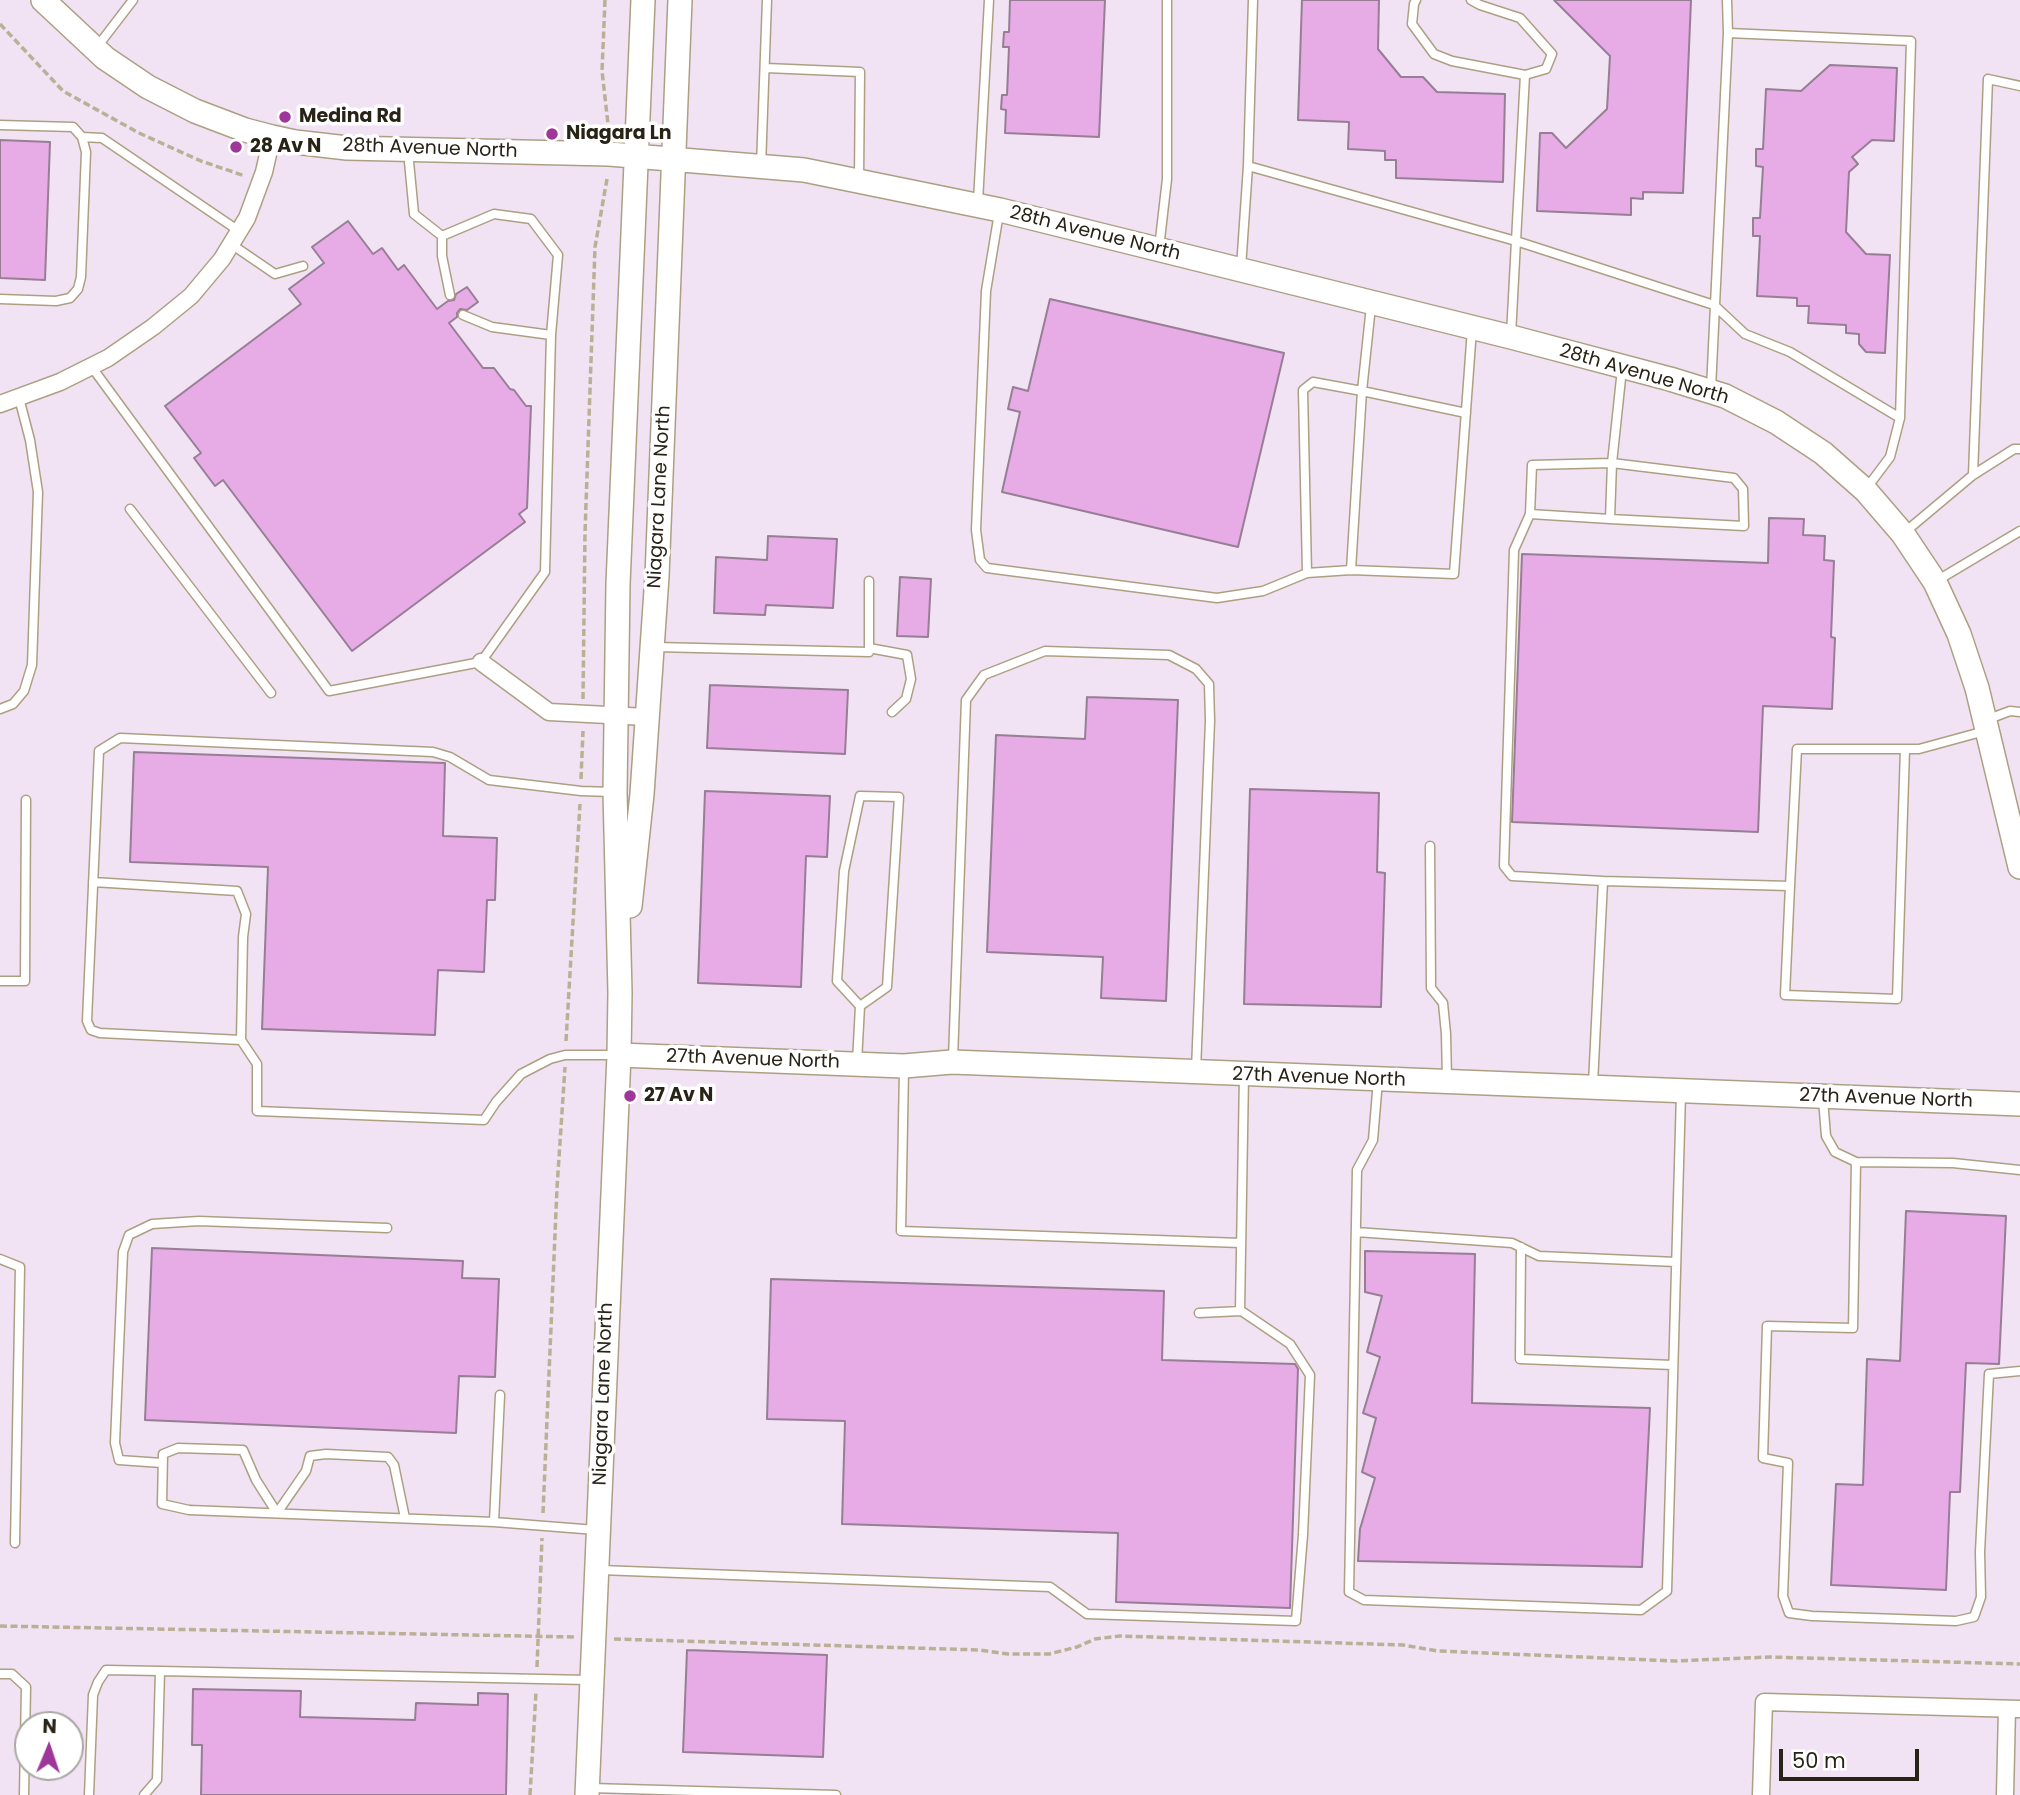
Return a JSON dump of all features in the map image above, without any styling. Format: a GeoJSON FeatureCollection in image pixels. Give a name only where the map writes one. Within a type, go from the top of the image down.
{"type":"FeatureCollection","features":[{"type":"Feature","properties":{"kind":"street","name":"28th Avenue North"},"geometry":{"type":"LineString","coordinates":[[43,0],[96,50],[148,87],[195,111],[245,130],[295,142],[347,148],[637,156],[804,170],[989,207],[1511,337],[1725,396],[1776,422],[1823,453],[1866,491],[1903,534],[1935,582],[1959,634],[1977,688],[2020,867]]}},
{"type":"Feature","properties":{"kind":"street","name":"Niagara Lane North"},"geometry":{"type":"LineString","coordinates":[[588,1792],[619,1055],[615,792],[618,583],[643,0]]}},
{"type":"Feature","properties":{"kind":"street","name":"Niagara Lane North"},"geometry":{"type":"LineString","coordinates":[[620,993],[642,794],[657,576],[680,0]]}},
{"type":"Feature","properties":{"kind":"street"},"geometry":{"type":"LineString","coordinates":[[0,404],[60,382],[108,358],[191,296],[222,259],[247,218],[272,136]]}},
{"type":"Feature","properties":{"kind":"street"},"geometry":{"type":"LineString","coordinates":[[481,662],[549,712],[647,717]]}},
{"type":"Feature","properties":{"kind":"street","name":"27th Avenue North"},"geometry":{"type":"LineString","coordinates":[[619,1055],[856,1065],[904,1066],[952,1062],[2020,1104]]}},
{"type":"Feature","properties":{"kind":"street"},"geometry":{"type":"LineString","coordinates":[[1761,1795],[1763,1702],[2014,1709],[2005,1795]]}},
{"type":"Feature","properties":{"kind":"lane"},"geometry":{"type":"LineString","coordinates":[[96,50],[133,0]]}},
{"type":"Feature","properties":{"kind":"lane"},"geometry":{"type":"LineString","coordinates":[[761,166],[767,0]]}},
{"type":"Feature","properties":{"kind":"lane"},"geometry":{"type":"LineString","coordinates":[[989,0],[989,207],[976,530],[980,559],[986,568],[1217,598],[1263,591],[1307,573],[1351,570],[1454,574],[1472,327]]}},
{"type":"Feature","properties":{"kind":"lane"},"geometry":{"type":"LineString","coordinates":[[1158,249],[1167,179],[1167,0]]}},
{"type":"Feature","properties":{"kind":"lane"},"geometry":{"type":"LineString","coordinates":[[1241,271],[1248,166],[1253,0]]}},
{"type":"Feature","properties":{"kind":"lane"},"geometry":{"type":"LineString","coordinates":[[1416,0],[1412,24],[1434,54],[1452,61],[1525,75],[1546,69],[1552,54],[1520,18],[1471,0]]}},
{"type":"Feature","properties":{"kind":"lane"},"geometry":{"type":"LineString","coordinates":[[1711,392],[1728,33],[1727,0]]}},
{"type":"Feature","properties":{"kind":"lane"},"geometry":{"type":"LineString","coordinates":[[1728,33],[1911,41],[1900,418],[1890,457],[1866,491]]}},
{"type":"Feature","properties":{"kind":"lane"},"geometry":{"type":"LineString","coordinates":[[766,68],[860,72],[859,182]]}},
{"type":"Feature","properties":{"kind":"lane"},"geometry":{"type":"LineString","coordinates":[[1511,337],[1525,75]]}},
{"type":"Feature","properties":{"kind":"lane"},"geometry":{"type":"LineString","coordinates":[[1973,475],[1988,79],[2020,86]]}},
{"type":"Feature","properties":{"kind":"lane"},"geometry":{"type":"LineString","coordinates":[[0,125],[73,127],[82,136],[86,152],[81,277],[78,289],[70,298],[56,301],[0,299]]}},
{"type":"Feature","properties":{"kind":"lane"},"geometry":{"type":"LineString","coordinates":[[82,136],[102,138],[235,238],[275,274],[303,266]]}},
{"type":"Feature","properties":{"kind":"lane"},"geometry":{"type":"LineString","coordinates":[[408,149],[414,214],[442,236]]}},
{"type":"Feature","properties":{"kind":"lane"},"geometry":{"type":"LineString","coordinates":[[1248,166],[1516,241],[1714,305],[1745,334],[1790,352],[1900,418]]}},
{"type":"Feature","properties":{"kind":"lane"},"geometry":{"type":"LineString","coordinates":[[91,366],[329,691],[481,662],[545,572],[551,335],[558,255],[531,219],[494,214],[442,236]]}},
{"type":"Feature","properties":{"kind":"lane"},"geometry":{"type":"LineString","coordinates":[[442,236],[442,256],[450,295]]}},
{"type":"Feature","properties":{"kind":"lane"},"geometry":{"type":"LineString","coordinates":[[1351,570],[1362,391],[1372,303]]}},
{"type":"Feature","properties":{"kind":"lane"},"geometry":{"type":"LineString","coordinates":[[463,315],[492,327],[551,335]]}},
{"type":"Feature","properties":{"kind":"lane"},"geometry":{"type":"LineString","coordinates":[[1610,519],[1612,463],[1622,366]]}},
{"type":"Feature","properties":{"kind":"lane"},"geometry":{"type":"LineString","coordinates":[[1307,573],[1303,390],[1313,382],[1466,413]]}},
{"type":"Feature","properties":{"kind":"lane"},"geometry":{"type":"LineString","coordinates":[[0,709],[13,704],[24,691],[32,665],[38,492],[30,440],[19,398]]}},
{"type":"Feature","properties":{"kind":"lane"},"geometry":{"type":"LineString","coordinates":[[1903,534],[1973,475],[2014,449],[2020,449]]}},
{"type":"Feature","properties":{"kind":"lane"},"geometry":{"type":"LineString","coordinates":[[1530,514],[1744,526],[1743,489],[1734,478],[1612,463],[1532,465],[1530,514],[1514,550],[1504,866],[1512,876],[1790,886]]}},
{"type":"Feature","properties":{"kind":"lane"},"geometry":{"type":"LineString","coordinates":[[130,509],[271,693]]}},
{"type":"Feature","properties":{"kind":"lane"},"geometry":{"type":"LineString","coordinates":[[1935,582],[2020,531]]}},
{"type":"Feature","properties":{"kind":"lane"},"geometry":{"type":"LineString","coordinates":[[652,647],[869,652],[870,581]]}},
{"type":"Feature","properties":{"kind":"lane"},"geometry":{"type":"LineString","coordinates":[[869,648],[907,655],[911,679],[909,689],[906,699],[892,712]]}},
{"type":"Feature","properties":{"kind":"lane"},"geometry":{"type":"LineString","coordinates":[[952,1062],[966,700],[984,675],[1045,651],[1169,655],[1196,669],[1209,684],[1210,721],[1196,1073]]}},
{"type":"Feature","properties":{"kind":"lane"},"geometry":{"type":"LineString","coordinates":[[1905,749],[1897,999],[1785,995],[1797,749],[1905,749],[1919,749],[1986,725],[2010,711],[2020,712]]}},
{"type":"Feature","properties":{"kind":"lane"},"geometry":{"type":"LineString","coordinates":[[241,1040],[100,1033],[91,1030],[87,1021],[99,751],[120,738],[433,752],[450,757],[489,780],[581,791],[615,792]]}},
{"type":"Feature","properties":{"kind":"lane"},"geometry":{"type":"LineString","coordinates":[[856,1065],[860,1006],[837,981],[844,871],[860,796],[899,797],[887,987],[860,1006]]}},
{"type":"Feature","properties":{"kind":"lane"},"geometry":{"type":"LineString","coordinates":[[0,981],[24,981],[26,800]]}},
{"type":"Feature","properties":{"kind":"lane"},"geometry":{"type":"LineString","coordinates":[[1430,846],[1431,988],[1443,1003],[1447,1082]]}},
{"type":"Feature","properties":{"kind":"lane"},"geometry":{"type":"LineString","coordinates":[[1593,1087],[1603,881]]}},
{"type":"Feature","properties":{"kind":"lane"},"geometry":{"type":"LineString","coordinates":[[93,882],[237,891],[246,914],[241,1040],[257,1064],[257,1111],[484,1120],[521,1074],[550,1059],[565,1055],[619,1055]]}},
{"type":"Feature","properties":{"kind":"lane"},"geometry":{"type":"LineString","coordinates":[[904,1066],[901,1231],[1241,1243]]}},
{"type":"Feature","properties":{"kind":"lane"},"geometry":{"type":"LineString","coordinates":[[1241,1311],[1244,1075]]}},
{"type":"Feature","properties":{"kind":"lane"},"geometry":{"type":"LineString","coordinates":[[1378,1080],[1373,1140],[1357,1170],[1349,1592],[1364,1600],[1642,1610],[1667,1591],[1681,1091]]}},
{"type":"Feature","properties":{"kind":"lane"},"geometry":{"type":"LineString","coordinates":[[1822,1096],[1826,1136],[1835,1152],[1856,1162],[1953,1163],[2020,1170]]}},
{"type":"Feature","properties":{"kind":"lane"},"geometry":{"type":"LineString","coordinates":[[1856,1162],[1853,1328],[1767,1326],[1762,1458],[1788,1463],[1783,1596],[1789,1613],[1956,1621],[1974,1617],[1981,1597],[1980,1552],[1989,1374],[2020,1371]]}},
{"type":"Feature","properties":{"kind":"lane"},"geometry":{"type":"LineString","coordinates":[[162,1463],[119,1460],[115,1443],[123,1252],[129,1236],[152,1224],[199,1221],[387,1228]]}},
{"type":"Feature","properties":{"kind":"lane"},"geometry":{"type":"LineString","coordinates":[[1356,1232],[1512,1243],[1539,1256],[1676,1262]]}},
{"type":"Feature","properties":{"kind":"lane"},"geometry":{"type":"LineString","coordinates":[[1521,1247],[1520,1359],[1673,1366]]}},
{"type":"Feature","properties":{"kind":"lane"},"geometry":{"type":"LineString","coordinates":[[0,1259],[20,1267],[15,1543]]}},
{"type":"Feature","properties":{"kind":"lane"},"geometry":{"type":"LineString","coordinates":[[597,1570],[1050,1587],[1087,1614],[1296,1621],[1303,1535],[1310,1375],[1290,1344],[1241,1311],[1199,1312]]}},
{"type":"Feature","properties":{"kind":"lane"},"geometry":{"type":"LineString","coordinates":[[494,1521],[500,1395]]}},
{"type":"Feature","properties":{"kind":"lane"},"geometry":{"type":"LineString","coordinates":[[277,1513],[256,1480],[243,1450],[178,1448],[163,1454],[162,1504],[190,1510],[494,1521],[598,1530]]}},
{"type":"Feature","properties":{"kind":"lane"},"geometry":{"type":"LineString","coordinates":[[277,1513],[306,1471],[310,1456],[326,1454],[388,1457],[394,1465],[405,1518]]}},
{"type":"Feature","properties":{"kind":"lane"},"geometry":{"type":"LineString","coordinates":[[89,1795],[93,1695],[106,1670],[593,1680]]}},
{"type":"Feature","properties":{"kind":"lane"},"geometry":{"type":"LineString","coordinates":[[144,1795],[157,1780],[160,1671]]}},
{"type":"Feature","properties":{"kind":"lane"},"geometry":{"type":"LineString","coordinates":[[0,1674],[12,1674],[26,1687],[24,1795]]}},
{"type":"Feature","properties":{"kind":"lane"},"geometry":{"type":"LineString","coordinates":[[588,1792],[836,1795]]}},
{"type":"Feature","properties":{"kind":"path"},"geometry":{"type":"LineString","coordinates":[[605,0],[602,71],[609,133]]}},
{"type":"Feature","properties":{"kind":"path"},"geometry":{"type":"LineString","coordinates":[[0,24],[63,91],[139,133],[201,161],[260,182]]}},
{"type":"Feature","properties":{"kind":"path"},"geometry":{"type":"LineString","coordinates":[[530,1795],[557,1188],[581,791],[595,247],[607,179]]}},
{"type":"Feature","properties":{"kind":"path"},"geometry":{"type":"LineString","coordinates":[[0,1626],[573,1637]]}},
{"type":"Feature","properties":{"kind":"path"},"geometry":{"type":"LineString","coordinates":[[617,1639],[1049,1654],[1095,1639],[1120,1636],[1391,1645],[1438,1651],[1675,1661],[1770,1657],[2020,1664]]}},
{"type":"Feature","properties":{"kind":"shaded area"},"geometry":{"type":"Polygon","coordinates":[[[0,0],[2020,0],[2020,1795],[0,1795],[0,0]]]}},
{"type":"Feature","properties":{"kind":"building"},"geometry":{"type":"Polygon","coordinates":[[[1010,0],[1105,0],[1099,137],[1005,133],[1006,110],[1001,109],[1002,95],[1007,95],[1009,47],[1003,47],[1004,32],[1009,32],[1010,0]]]}},
{"type":"Feature","properties":{"kind":"building"},"geometry":{"type":"Polygon","coordinates":[[[1302,0],[1379,0],[1378,49],[1401,77],[1423,77],[1437,92],[1505,94],[1503,182],[1396,178],[1396,160],[1385,160],[1385,151],[1348,149],[1349,122],[1298,120],[1302,0]]]}},
{"type":"Feature","properties":{"kind":"building"},"geometry":{"type":"Polygon","coordinates":[[[1554,0],[1691,0],[1683,193],[1643,192],[1643,199],[1631,198],[1631,215],[1537,211],[1540,133],[1552,133],[1566,148],[1607,109],[1610,56],[1554,0]]]}},
{"type":"Feature","properties":{"kind":"building"},"geometry":{"type":"Polygon","coordinates":[[[1830,65],[1897,68],[1894,141],[1872,140],[1852,157],[1858,164],[1849,172],[1846,232],[1866,254],[1890,255],[1885,353],[1866,352],[1859,344],[1859,334],[1846,333],[1846,325],[1808,323],[1809,306],[1797,306],[1797,298],[1757,296],[1760,236],[1753,236],[1753,218],[1760,218],[1763,167],[1756,166],[1756,149],[1763,149],[1766,89],[1801,91],[1830,65]]]}},
{"type":"Feature","properties":{"kind":"building"},"geometry":{"type":"Polygon","coordinates":[[[0,140],[50,142],[45,280],[0,278],[0,140]]]}},
{"type":"Feature","properties":{"kind":"building"},"geometry":{"type":"Polygon","coordinates":[[[348,221],[373,254],[382,248],[398,270],[404,265],[437,309],[454,300],[456,294],[467,287],[478,302],[467,310],[460,309],[457,317],[449,323],[483,368],[494,368],[526,406],[531,406],[527,508],[519,514],[525,522],[352,651],[223,480],[215,486],[194,458],[201,453],[165,406],[301,304],[289,289],[324,263],[312,247],[348,221]]]}},
{"type":"Feature","properties":{"kind":"building"},"geometry":{"type":"Polygon","coordinates":[[[1050,299],[1284,353],[1238,547],[1002,492],[1020,412],[1008,409],[1013,387],[1028,391],[1050,299]]]}},
{"type":"Feature","properties":{"kind":"building"},"geometry":{"type":"Polygon","coordinates":[[[1769,518],[1804,519],[1803,535],[1825,536],[1824,560],[1834,561],[1831,637],[1835,638],[1832,709],[1763,706],[1758,832],[1512,822],[1522,554],[1768,563],[1769,518]]]}},
{"type":"Feature","properties":{"kind":"building"},"geometry":{"type":"Polygon","coordinates":[[[768,536],[837,539],[833,608],[766,605],[765,615],[714,613],[716,557],[767,560],[768,536]]]}},
{"type":"Feature","properties":{"kind":"building"},"geometry":{"type":"Polygon","coordinates":[[[900,577],[931,579],[928,637],[897,636],[900,577]]]}},
{"type":"Feature","properties":{"kind":"building"},"geometry":{"type":"Polygon","coordinates":[[[710,685],[848,690],[845,754],[707,748],[710,685]]]}},
{"type":"Feature","properties":{"kind":"building"},"geometry":{"type":"Polygon","coordinates":[[[1087,697],[1178,700],[1166,1001],[1101,998],[1103,957],[987,952],[996,735],[1085,739],[1087,697]]]}},
{"type":"Feature","properties":{"kind":"building"},"geometry":{"type":"Polygon","coordinates":[[[134,752],[445,763],[443,836],[497,838],[495,900],[487,900],[484,972],[438,970],[435,1035],[262,1029],[268,867],[130,862],[134,752]]]}},
{"type":"Feature","properties":{"kind":"building"},"geometry":{"type":"Polygon","coordinates":[[[1250,789],[1379,793],[1377,872],[1385,873],[1381,1007],[1244,1004],[1250,789]]]}},
{"type":"Feature","properties":{"kind":"building"},"geometry":{"type":"Polygon","coordinates":[[[705,791],[830,796],[827,857],[806,856],[801,987],[698,983],[705,791]]]}},
{"type":"Feature","properties":{"kind":"building"},"geometry":{"type":"Polygon","coordinates":[[[1906,1211],[2006,1216],[1999,1364],[1966,1363],[1960,1492],[1950,1492],[1946,1590],[1831,1585],[1836,1484],[1863,1485],[1867,1359],[1900,1361],[1906,1211]]]}},
{"type":"Feature","properties":{"kind":"building"},"geometry":{"type":"Polygon","coordinates":[[[152,1248],[463,1261],[462,1278],[499,1279],[495,1377],[459,1376],[456,1433],[145,1420],[152,1248]]]}},
{"type":"Feature","properties":{"kind":"building"},"geometry":{"type":"Polygon","coordinates":[[[1365,1251],[1475,1254],[1472,1403],[1650,1408],[1642,1567],[1358,1561],[1360,1529],[1375,1478],[1362,1472],[1376,1418],[1363,1413],[1380,1357],[1367,1352],[1382,1296],[1365,1292],[1365,1251]]]}},
{"type":"Feature","properties":{"kind":"building"},"geometry":{"type":"Polygon","coordinates":[[[771,1279],[1164,1291],[1162,1360],[1295,1364],[1298,1369],[1290,1608],[1116,1602],[1118,1533],[842,1524],[845,1421],[767,1419],[771,1279]]]}},
{"type":"Feature","properties":{"kind":"building"},"geometry":{"type":"Polygon","coordinates":[[[687,1650],[827,1655],[823,1757],[683,1752],[687,1650]]]}},
{"type":"Feature","properties":{"kind":"building"},"geometry":{"type":"Polygon","coordinates":[[[193,1689],[301,1691],[300,1717],[415,1720],[416,1703],[478,1705],[478,1693],[508,1694],[506,1795],[201,1795],[202,1745],[192,1745],[193,1689]]]}},
{"type":"Feature","properties":{"kind":"place","name":"Medina Rd"},"geometry":{"type":"Point","coordinates":[285,117]}},
{"type":"Feature","properties":{"kind":"place","name":"Niagara Ln"},"geometry":{"type":"Point","coordinates":[552,134]}},
{"type":"Feature","properties":{"kind":"place","name":"28 Av N"},"geometry":{"type":"Point","coordinates":[236,147]}},
{"type":"Feature","properties":{"kind":"place","name":"27 Av N"},"geometry":{"type":"Point","coordinates":[630,1096]}}]}
